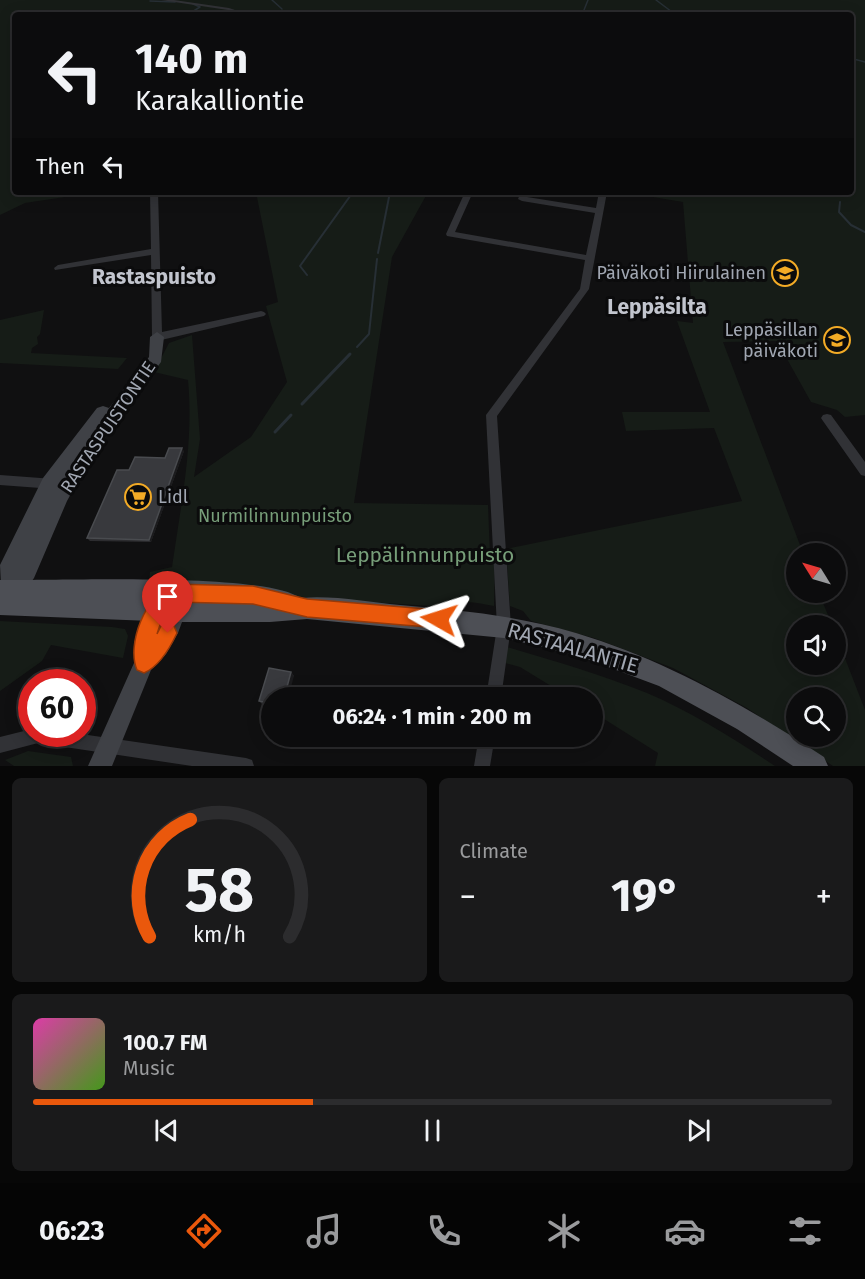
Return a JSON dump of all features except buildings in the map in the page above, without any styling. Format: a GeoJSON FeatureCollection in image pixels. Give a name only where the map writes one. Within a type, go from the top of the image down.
{"type":"FeatureCollection","features":[{"type":"Feature","properties":{"kind":"main road","name":"RASTAALANTIE"},"geometry":{"type":"LineString","coordinates":[[3,596],[270,611],[307,608],[462,621],[504,627],[576,644],[666,677],[746,720],[815,766]]}},
{"type":"Feature","properties":{"kind":"street"},"geometry":{"type":"LineString","coordinates":[[163,0],[230,9],[235,12]]}},
{"type":"Feature","properties":{"kind":"street","name":"RASTASPUISTONTIE"},"geometry":{"type":"LineString","coordinates":[[3,596],[31,564],[57,484],[80,461],[156,358],[156,251],[153,195]]}},
{"type":"Feature","properties":{"kind":"street"},"geometry":{"type":"LineString","coordinates":[[469,195],[450,234],[590,258]]}},
{"type":"Feature","properties":{"kind":"street"},"geometry":{"type":"LineString","coordinates":[[524,195],[522,199],[599,211]]}},
{"type":"Feature","properties":{"kind":"street"},"geometry":{"type":"LineString","coordinates":[[495,687],[504,627],[491,415],[582,292],[602,195]]}},
{"type":"Feature","properties":{"kind":"street"},"geometry":{"type":"LineString","coordinates":[[58,268],[156,251]]}},
{"type":"Feature","properties":{"kind":"street"},"geometry":{"type":"LineString","coordinates":[[157,337],[261,314]]}},
{"type":"Feature","properties":{"kind":"street"},"geometry":{"type":"LineString","coordinates":[[827,418],[865,471]]}},
{"type":"Feature","properties":{"kind":"street"},"geometry":{"type":"LineString","coordinates":[[0,480],[57,484]]}},
{"type":"Feature","properties":{"kind":"street"},"geometry":{"type":"LineString","coordinates":[[100,766],[144,663],[159,647],[168,605]]}},
{"type":"Feature","properties":{"kind":"street"},"geometry":{"type":"LineString","coordinates":[[0,745],[38,735],[246,766]]}},
{"type":"Feature","properties":{"kind":"street"},"geometry":{"type":"LineString","coordinates":[[482,766],[485,747]]}},
{"type":"Feature","properties":{"kind":"green space"},"geometry":{"type":"Polygon","coordinates":[[[0,0],[865,0],[865,415],[845,417],[837,410],[811,402],[777,341],[723,342],[799,543],[786,543],[786,603],[823,603],[828,615],[786,615],[786,675],[846,675],[846,661],[865,710],[865,766],[833,766],[805,747],[846,747],[846,687],[786,687],[786,734],[747,708],[673,668],[594,638],[531,621],[523,611],[510,606],[506,549],[742,501],[714,428],[626,431],[622,412],[710,412],[677,321],[693,323],[683,202],[641,195],[854,195],[854,12],[12,12],[12,195],[78,195],[25,203],[0,215],[0,0]]]}},
{"type":"Feature","properties":{"kind":"green space","name":"Nurmilinnunpuisto"},"geometry":{"type":"Polygon","coordinates":[[[257,195],[426,195],[392,257],[354,503],[488,505],[490,556],[495,558],[494,606],[464,602],[446,607],[325,599],[149,582],[150,572],[172,567],[183,497],[189,427],[188,380],[154,372],[169,343],[192,335],[200,439],[194,477],[251,437],[287,382],[266,306],[278,302],[257,195]]]}},
{"type":"Feature","properties":{"kind":"green space"},"geometry":{"type":"Polygon","coordinates":[[[44,310],[40,334],[37,337],[38,344],[32,348],[31,353],[127,358],[118,369],[0,363],[0,320],[44,310]]]}},
{"type":"Feature","properties":{"kind":"green space"},"geometry":{"type":"Polygon","coordinates":[[[0,621],[125,629],[128,636],[123,658],[51,645],[42,661],[31,669],[18,669],[18,678],[0,691],[0,621]]]}},
{"type":"Feature","properties":{"kind":"green space"},"geometry":{"type":"Polygon","coordinates":[[[507,647],[595,674],[647,693],[696,717],[775,766],[655,766],[658,753],[603,718],[603,687],[553,687],[520,667],[505,663],[507,647]]]}},
{"type":"Feature","properties":{"kind":"green space"},"geometry":{"type":"Polygon","coordinates":[[[28,751],[71,757],[73,766],[14,766],[5,760],[28,751]]]}},
{"type":"Feature","properties":{"kind":"waterway"},"geometry":{"type":"LineString","coordinates":[[272,0],[282,9]]}},
{"type":"Feature","properties":{"kind":"waterway"},"geometry":{"type":"LineString","coordinates":[[584,10],[588,0]]}},
{"type":"Feature","properties":{"kind":"waterway"},"geometry":{"type":"LineString","coordinates":[[656,0],[672,12]]}},
{"type":"Feature","properties":{"kind":"waterway"},"geometry":{"type":"LineString","coordinates":[[150,1],[175,2]]}},
{"type":"Feature","properties":{"kind":"waterway"},"geometry":{"type":"LineString","coordinates":[[192,12],[200,7],[193,4]]}},
{"type":"Feature","properties":{"kind":"waterway"},"geometry":{"type":"LineString","coordinates":[[854,59],[865,62]]}},
{"type":"Feature","properties":{"kind":"waterway"},"geometry":{"type":"LineString","coordinates":[[307,275],[300,266],[351,195]]}},
{"type":"Feature","properties":{"kind":"waterway"},"geometry":{"type":"LineString","coordinates":[[378,253],[389,195]]}},
{"type":"Feature","properties":{"kind":"waterway"},"geometry":{"type":"LineString","coordinates":[[840,202],[839,212],[851,225],[865,232]]}},
{"type":"Feature","properties":{"kind":"waterway"},"geometry":{"type":"LineString","coordinates":[[357,347],[369,334],[377,259]]}},
{"type":"Feature","properties":{"kind":"waterway"},"geometry":{"type":"LineString","coordinates":[[302,404],[350,354]]}},
{"type":"Feature","properties":{"kind":"waterway"},"geometry":{"type":"LineString","coordinates":[[275,432],[291,415]]}},
{"type":"Feature","properties":{"kind":"place","name":"Päiväkoti Hiirulainen"},"geometry":{"type":"Point","coordinates":[785,273]}},
{"type":"Feature","properties":{"kind":"place","name":"Leppäsillan päiväkoti"},"geometry":{"type":"Point","coordinates":[837,340]}},
{"type":"Feature","properties":{"kind":"place","name":"Lidl"},"geometry":{"type":"Point","coordinates":[138,497]}},
{"type":"Feature","properties":{"kind":"district","name":"Rastaspuisto"},"geometry":{"type":"Point","coordinates":[154,277]}},
{"type":"Feature","properties":{"kind":"district","name":"Leppäsilta"},"geometry":{"type":"Point","coordinates":[657,307]}},
{"type":"Feature","properties":{"kind":"route"},"geometry":{"type":"LineString","coordinates":[[168,633],[144,663],[143,646],[152,621],[157,610],[172,593],[212,592],[253,595],[307,608],[439,619]]}},
{"type":"Feature","properties":{"kind":"park label","name":"Leppälinnunpuisto"},"geometry":{"type":"Point","coordinates":[425,555]}}]}
